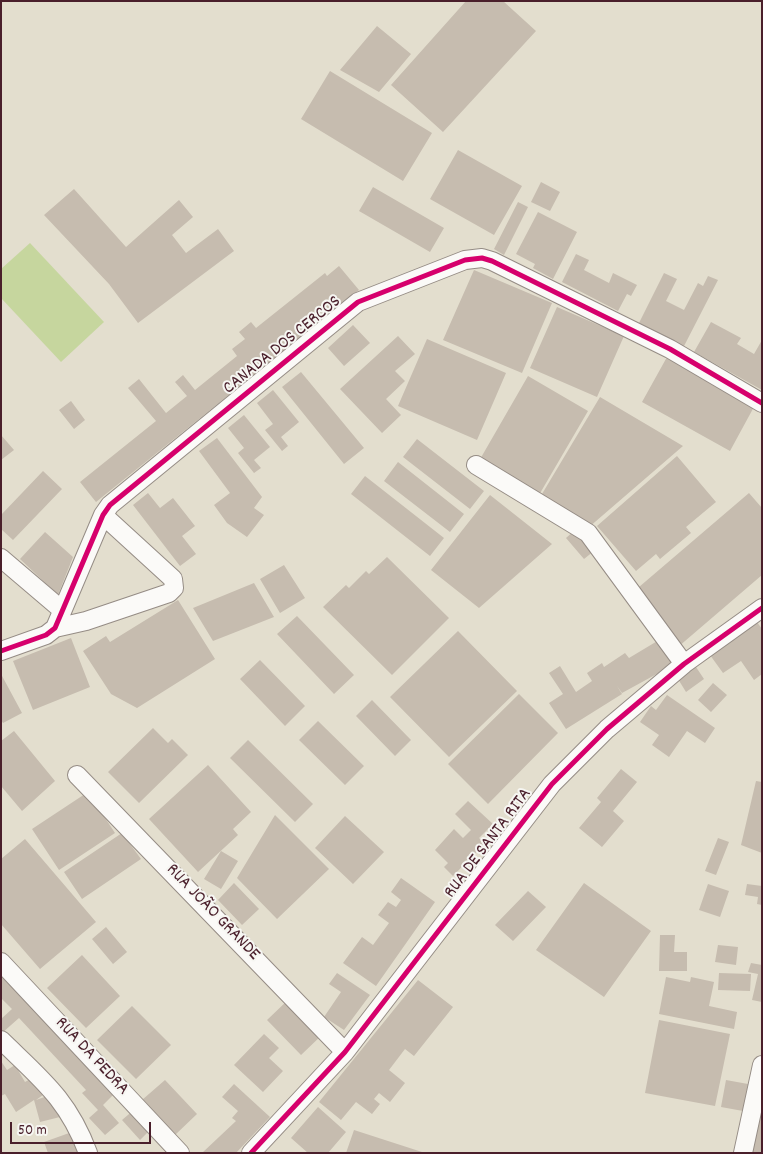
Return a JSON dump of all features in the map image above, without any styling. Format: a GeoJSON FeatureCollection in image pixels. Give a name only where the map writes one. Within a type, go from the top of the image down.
{"type":"FeatureCollection","features":[{"type":"Feature","properties":{"kind":"street","name":"CANADA DOS CERCOS"},"geometry":{"type":"LineString","coordinates":[[106,510],[358,302],[474,258],[492,261],[602,314],[670,349],[762,403]]}},
{"type":"Feature","properties":{"kind":"street"},"geometry":{"type":"LineString","coordinates":[[476,465],[588,533],[684,664]]}},
{"type":"Feature","properties":{"kind":"street"},"geometry":{"type":"LineString","coordinates":[[1,651],[46,635],[55,628],[86,621],[169,593],[174,588],[173,579],[106,510],[55,628]]}},
{"type":"Feature","properties":{"kind":"street"},"geometry":{"type":"LineString","coordinates":[[1,558],[62,610]]}},
{"type":"Feature","properties":{"kind":"street","name":"RUA DE SANTA RITA"},"geometry":{"type":"LineString","coordinates":[[251,1153],[345,1052],[552,784],[607,729],[684,664],[760,614]]}},
{"type":"Feature","properties":{"kind":"street","name":"RUA JOÃO GRANDE"},"geometry":{"type":"LineString","coordinates":[[77,775],[345,1052]]}},
{"type":"Feature","properties":{"kind":"street","name":"RUA DA PEDRA"},"geometry":{"type":"LineString","coordinates":[[1,962],[180,1153]]}},
{"type":"Feature","properties":{"kind":"street"},"geometry":{"type":"LineString","coordinates":[[1,1040],[61,1098],[72,1116],[88,1153]]}},
{"type":"Feature","properties":{"kind":"street"},"geometry":{"type":"LineString","coordinates":[[743,1153],[761,1073]]}},
{"type":"Feature","properties":{"kind":"green space"},"geometry":{"type":"Polygon","coordinates":[[[30,243],[104,322],[61,362],[1,298],[1,269],[30,243]]]}},
{"type":"Feature","properties":{"kind":"building"},"geometry":{"type":"Polygon","coordinates":[[[466,1],[503,1],[536,31],[443,132],[391,85],[466,1]]]}},
{"type":"Feature","properties":{"kind":"building"},"geometry":{"type":"Polygon","coordinates":[[[377,26],[411,54],[379,92],[340,70],[377,26]]]}},
{"type":"Feature","properties":{"kind":"building"},"geometry":{"type":"Polygon","coordinates":[[[330,71],[432,133],[403,181],[301,119],[330,71]]]}},
{"type":"Feature","properties":{"kind":"building"},"geometry":{"type":"Polygon","coordinates":[[[458,150],[522,186],[494,235],[430,199],[458,150]]]}},
{"type":"Feature","properties":{"kind":"building"},"geometry":{"type":"Polygon","coordinates":[[[541,182],[560,192],[550,211],[531,202],[541,182]]]}},
{"type":"Feature","properties":{"kind":"building"},"geometry":{"type":"Polygon","coordinates":[[[373,187],[444,228],[430,252],[359,211],[373,187]]]}},
{"type":"Feature","properties":{"kind":"building"},"geometry":{"type":"Polygon","coordinates":[[[74,189],[126,247],[179,200],[193,217],[172,235],[186,253],[218,229],[234,251],[138,323],[109,284],[44,215],[74,189]]]}},
{"type":"Feature","properties":{"kind":"building"},"geometry":{"type":"Polygon","coordinates":[[[518,202],[528,207],[504,255],[494,249],[518,202]]]}},
{"type":"Feature","properties":{"kind":"building"},"geometry":{"type":"Polygon","coordinates":[[[538,212],[577,232],[553,279],[533,268],[535,264],[516,254],[538,212]]]}},
{"type":"Feature","properties":{"kind":"building"},"geometry":{"type":"Polygon","coordinates":[[[576,254],[589,260],[584,270],[609,283],[613,273],[637,285],[631,296],[627,294],[618,311],[562,282],[576,254]]]}},
{"type":"Feature","properties":{"kind":"building"},"geometry":{"type":"Polygon","coordinates":[[[339,266],[359,290],[96,502],[80,482],[156,421],[128,388],[139,379],[166,413],[187,396],[175,382],[183,375],[195,390],[237,356],[232,349],[245,339],[239,332],[251,322],[256,328],[325,273],[327,276],[339,266]]]}},
{"type":"Feature","properties":{"kind":"building"},"geometry":{"type":"Polygon","coordinates":[[[474,270],[552,303],[522,373],[443,340],[474,270]]]}},
{"type":"Feature","properties":{"kind":"building"},"geometry":{"type":"Polygon","coordinates":[[[664,273],[677,279],[666,301],[684,310],[698,283],[703,286],[708,276],[718,280],[683,348],[638,325],[664,273]]]}},
{"type":"Feature","properties":{"kind":"building"},"geometry":{"type":"Polygon","coordinates":[[[557,307],[624,336],[597,397],[530,368],[557,307]]]}},
{"type":"Feature","properties":{"kind":"building"},"geometry":{"type":"Polygon","coordinates":[[[711,322],[741,338],[737,344],[754,354],[762,340],[762,390],[694,352],[711,322]]]}},
{"type":"Feature","properties":{"kind":"building"},"geometry":{"type":"Polygon","coordinates":[[[353,325],[370,343],[344,366],[328,348],[353,325]]]}},
{"type":"Feature","properties":{"kind":"building"},"geometry":{"type":"Polygon","coordinates":[[[398,336],[415,354],[395,371],[405,381],[386,399],[401,415],[382,433],[340,389],[398,336]]]}},
{"type":"Feature","properties":{"kind":"building"},"geometry":{"type":"Polygon","coordinates":[[[427,339],[506,373],[477,440],[398,406],[427,339]]]}},
{"type":"Feature","properties":{"kind":"building"},"geometry":{"type":"Polygon","coordinates":[[[667,357],[755,405],[730,451],[642,402],[667,357]]]}},
{"type":"Feature","properties":{"kind":"building"},"geometry":{"type":"Polygon","coordinates":[[[301,372],[364,448],[344,464],[282,387],[301,372]]]}},
{"type":"Feature","properties":{"kind":"building"},"geometry":{"type":"Polygon","coordinates":[[[528,376],[588,411],[539,495],[479,461],[528,376]]]}},
{"type":"Feature","properties":{"kind":"building"},"geometry":{"type":"Polygon","coordinates":[[[273,390],[299,422],[281,437],[288,446],[282,451],[265,430],[273,424],[257,403],[273,390]]]}},
{"type":"Feature","properties":{"kind":"building"},"geometry":{"type":"Polygon","coordinates":[[[600,397],[683,446],[588,528],[539,499],[600,397]]]}},
{"type":"Feature","properties":{"kind":"building"},"geometry":{"type":"Polygon","coordinates":[[[71,401],[85,420],[74,429],[59,410],[71,401]]]}},
{"type":"Feature","properties":{"kind":"building"},"geometry":{"type":"Polygon","coordinates":[[[244,415],[270,447],[254,460],[261,468],[254,473],[238,453],[244,448],[228,428],[244,415]]]}},
{"type":"Feature","properties":{"kind":"building"},"geometry":{"type":"Polygon","coordinates":[[[1,435],[14,450],[1,460],[1,435]]]}},
{"type":"Feature","properties":{"kind":"building"},"geometry":{"type":"Polygon","coordinates":[[[217,438],[262,497],[254,508],[264,515],[247,537],[227,523],[214,505],[230,493],[199,451],[217,438]]]}},
{"type":"Feature","properties":{"kind":"building"},"geometry":{"type":"Polygon","coordinates":[[[417,439],[484,491],[470,509],[403,457],[417,439]]]}},
{"type":"Feature","properties":{"kind":"building"},"geometry":{"type":"Polygon","coordinates":[[[677,456],[716,502],[686,527],[691,533],[660,559],[656,554],[636,571],[597,526],[677,456]]]}},
{"type":"Feature","properties":{"kind":"building"},"geometry":{"type":"Polygon","coordinates":[[[398,462],[464,514],[450,532],[384,481],[398,462]]]}},
{"type":"Feature","properties":{"kind":"building"},"geometry":{"type":"Polygon","coordinates":[[[43,471],[62,489],[13,540],[1,529],[1,515],[43,471]]]}},
{"type":"Feature","properties":{"kind":"building"},"geometry":{"type":"Polygon","coordinates":[[[365,476],[444,538],[430,556],[351,494],[365,476]]]}},
{"type":"Feature","properties":{"kind":"building"},"geometry":{"type":"Polygon","coordinates":[[[148,493],[160,508],[173,498],[195,526],[182,536],[196,554],[180,566],[133,505],[148,493]]]}},
{"type":"Feature","properties":{"kind":"building"},"geometry":{"type":"Polygon","coordinates":[[[749,493],[762,508],[762,575],[678,647],[632,593],[749,493]]]}},
{"type":"Feature","properties":{"kind":"building"},"geometry":{"type":"Polygon","coordinates":[[[490,495],[552,544],[479,608],[431,570],[490,495]]]}},
{"type":"Feature","properties":{"kind":"building"},"geometry":{"type":"Polygon","coordinates":[[[575,530],[594,551],[584,559],[566,538],[575,530]]]}},
{"type":"Feature","properties":{"kind":"building"},"geometry":{"type":"Polygon","coordinates":[[[45,532],[73,557],[58,595],[20,559],[45,532]]]}},
{"type":"Feature","properties":{"kind":"building"},"geometry":{"type":"Polygon","coordinates":[[[387,557],[449,618],[392,675],[323,607],[346,585],[349,588],[366,571],[369,574],[387,557]]]}},
{"type":"Feature","properties":{"kind":"building"},"geometry":{"type":"Polygon","coordinates":[[[284,565],[305,598],[280,613],[260,579],[284,565]]]}},
{"type":"Feature","properties":{"kind":"building"},"geometry":{"type":"Polygon","coordinates":[[[254,583],[274,617],[213,641],[193,608],[254,583]]]}},
{"type":"Feature","properties":{"kind":"building"},"geometry":{"type":"Polygon","coordinates":[[[178,600],[215,659],[137,708],[111,694],[83,651],[106,636],[110,642],[178,600]]]}},
{"type":"Feature","properties":{"kind":"building"},"geometry":{"type":"Polygon","coordinates":[[[297,616],[354,675],[334,694],[277,634],[297,616]]]}},
{"type":"Feature","properties":{"kind":"building"},"geometry":{"type":"Polygon","coordinates":[[[757,622],[762,629],[762,674],[754,680],[741,661],[723,673],[710,655],[757,622]]]}},
{"type":"Feature","properties":{"kind":"building"},"geometry":{"type":"Polygon","coordinates":[[[458,631],[517,691],[449,757],[390,697],[458,631]]]}},
{"type":"Feature","properties":{"kind":"building"},"geometry":{"type":"Polygon","coordinates":[[[71,638],[90,687],[33,710],[13,661],[71,638]]]}},
{"type":"Feature","properties":{"kind":"building"},"geometry":{"type":"Polygon","coordinates":[[[659,640],[675,664],[622,693],[617,686],[622,694],[566,729],[549,703],[563,694],[549,673],[560,666],[576,692],[592,681],[587,673],[602,663],[604,667],[625,653],[629,658],[659,640]]]}},
{"type":"Feature","properties":{"kind":"building"},"geometry":{"type":"Polygon","coordinates":[[[260,660],[305,706],[285,726],[240,679],[260,660]]]}},
{"type":"Feature","properties":{"kind":"building"},"geometry":{"type":"Polygon","coordinates":[[[696,667],[704,679],[686,692],[678,679],[696,667]]]}},
{"type":"Feature","properties":{"kind":"building"},"geometry":{"type":"Polygon","coordinates":[[[1,674],[22,713],[3,723],[1,720],[1,674]]]}},
{"type":"Feature","properties":{"kind":"building"},"geometry":{"type":"Polygon","coordinates":[[[713,683],[727,695],[711,712],[698,700],[713,683]]]}},
{"type":"Feature","properties":{"kind":"building"},"geometry":{"type":"Polygon","coordinates":[[[519,694],[558,733],[488,804],[448,764],[519,694]]]}},
{"type":"Feature","properties":{"kind":"building"},"geometry":{"type":"Polygon","coordinates":[[[667,695],[715,728],[705,743],[687,731],[669,757],[652,745],[659,735],[640,722],[651,706],[656,710],[667,695]]]}},
{"type":"Feature","properties":{"kind":"building"},"geometry":{"type":"Polygon","coordinates":[[[372,700],[411,740],[395,756],[356,716],[372,700]]]}},
{"type":"Feature","properties":{"kind":"building"},"geometry":{"type":"Polygon","coordinates":[[[318,721],[364,766],[345,785],[299,740],[318,721]]]}},
{"type":"Feature","properties":{"kind":"building"},"geometry":{"type":"Polygon","coordinates":[[[153,728],[168,743],[172,739],[188,755],[139,803],[108,772],[153,728]]]}},
{"type":"Feature","properties":{"kind":"building"},"geometry":{"type":"Polygon","coordinates":[[[14,731],[55,781],[22,811],[1,786],[1,741],[14,731]]]}},
{"type":"Feature","properties":{"kind":"building"},"geometry":{"type":"Polygon","coordinates":[[[248,740],[313,804],[295,822],[230,758],[248,740]]]}},
{"type":"Feature","properties":{"kind":"building"},"geometry":{"type":"Polygon","coordinates":[[[208,765],[251,812],[233,829],[238,835],[198,872],[149,819],[208,765]]]}},
{"type":"Feature","properties":{"kind":"building"},"geometry":{"type":"Polygon","coordinates":[[[621,769],[637,782],[613,811],[624,821],[602,847],[579,828],[601,802],[597,798],[621,769]]]}},
{"type":"Feature","properties":{"kind":"building"},"geometry":{"type":"Polygon","coordinates":[[[756,781],[762,782],[762,853],[741,845],[756,781]]]}},
{"type":"Feature","properties":{"kind":"building"},"geometry":{"type":"Polygon","coordinates":[[[88,792],[115,833],[59,870],[32,829],[88,792]]]}},
{"type":"Feature","properties":{"kind":"building"},"geometry":{"type":"Polygon","coordinates":[[[468,801],[493,824],[479,838],[485,843],[453,876],[444,867],[448,863],[435,850],[454,829],[463,838],[471,830],[455,814],[468,801]]]}},
{"type":"Feature","properties":{"kind":"building"},"geometry":{"type":"Polygon","coordinates":[[[275,815],[329,869],[277,919],[237,878],[275,815]]]}},
{"type":"Feature","properties":{"kind":"building"},"geometry":{"type":"Polygon","coordinates":[[[345,816],[384,852],[353,884],[315,848],[345,816]]]}},
{"type":"Feature","properties":{"kind":"building"},"geometry":{"type":"Polygon","coordinates":[[[122,833],[141,859],[82,899],[64,872],[122,833]]]}},
{"type":"Feature","properties":{"kind":"building"},"geometry":{"type":"Polygon","coordinates":[[[718,838],[729,842],[716,875],[705,871],[718,838]]]}},
{"type":"Feature","properties":{"kind":"building"},"geometry":{"type":"Polygon","coordinates":[[[25,839],[96,922],[40,969],[1,924],[1,859],[25,839]]]}},
{"type":"Feature","properties":{"kind":"building"},"geometry":{"type":"Polygon","coordinates":[[[221,851],[238,861],[221,889],[204,879],[221,851]]]}},
{"type":"Feature","properties":{"kind":"building"},"geometry":{"type":"Polygon","coordinates":[[[401,878],[435,902],[376,986],[343,963],[362,937],[373,945],[389,923],[378,915],[388,902],[396,907],[401,900],[391,892],[401,878]]]}},
{"type":"Feature","properties":{"kind":"building"},"geometry":{"type":"Polygon","coordinates":[[[234,883],[259,909],[242,925],[218,900],[234,883]]]}},
{"type":"Feature","properties":{"kind":"building"},"geometry":{"type":"Polygon","coordinates":[[[584,883],[651,931],[604,997],[536,950],[584,883]]]}},
{"type":"Feature","properties":{"kind":"building"},"geometry":{"type":"Polygon","coordinates":[[[708,884],[729,891],[720,917],[699,910],[708,884]]]}},
{"type":"Feature","properties":{"kind":"building"},"geometry":{"type":"Polygon","coordinates":[[[747,884],[762,886],[762,905],[757,904],[758,897],[745,895],[747,884]]]}},
{"type":"Feature","properties":{"kind":"building"},"geometry":{"type":"Polygon","coordinates":[[[528,891],[546,907],[513,941],[495,925],[528,891]]]}},
{"type":"Feature","properties":{"kind":"building"},"geometry":{"type":"Polygon","coordinates":[[[106,927],[127,952],[113,964],[92,939],[106,927]]]}},
{"type":"Feature","properties":{"kind":"building"},"geometry":{"type":"Polygon","coordinates":[[[660,935],[675,935],[674,952],[687,952],[687,971],[659,971],[660,935]]]}},
{"type":"Feature","properties":{"kind":"building"},"geometry":{"type":"Polygon","coordinates":[[[718,945],[738,947],[736,965],[715,962],[718,945]]]}},
{"type":"Feature","properties":{"kind":"building"},"geometry":{"type":"Polygon","coordinates":[[[82,955],[120,996],[86,1028],[47,988],[82,955]]]}},
{"type":"Feature","properties":{"kind":"building"},"geometry":{"type":"Polygon","coordinates":[[[751,963],[762,965],[762,1002],[752,1000],[758,974],[748,972],[751,963]]]}},
{"type":"Feature","properties":{"kind":"building"},"geometry":{"type":"Polygon","coordinates":[[[1,968],[116,1092],[103,1105],[119,1123],[105,1135],[89,1118],[98,1110],[82,1093],[86,1090],[19,1018],[1,1032],[1,1019],[12,1009],[1,998],[1,968]]]}},
{"type":"Feature","properties":{"kind":"building"},"geometry":{"type":"Polygon","coordinates":[[[337,973],[370,995],[344,1030],[324,1017],[341,992],[329,984],[337,973]]]}},
{"type":"Feature","properties":{"kind":"building"},"geometry":{"type":"Polygon","coordinates":[[[719,973],[751,974],[750,991],[718,990],[719,973]]]}},
{"type":"Feature","properties":{"kind":"building"},"geometry":{"type":"Polygon","coordinates":[[[666,977],[690,982],[691,977],[714,982],[709,1006],[737,1012],[734,1029],[659,1014],[666,977]]]}},
{"type":"Feature","properties":{"kind":"building"},"geometry":{"type":"Polygon","coordinates":[[[418,980],[453,1007],[414,1056],[405,1049],[389,1070],[405,1083],[390,1102],[379,1093],[374,1099],[380,1104],[372,1114],[356,1102],[341,1120],[319,1102],[418,980]]]}},
{"type":"Feature","properties":{"kind":"building"},"geometry":{"type":"Polygon","coordinates":[[[289,999],[323,1034],[301,1055],[267,1020],[289,999]]]}},
{"type":"Feature","properties":{"kind":"building"},"geometry":{"type":"Polygon","coordinates":[[[132,1006],[171,1045],[136,1079],[97,1040],[132,1006]]]}},
{"type":"Feature","properties":{"kind":"building"},"geometry":{"type":"Polygon","coordinates":[[[659,1020],[730,1034],[715,1106],[645,1093],[659,1020]]]}},
{"type":"Feature","properties":{"kind":"building"},"geometry":{"type":"Polygon","coordinates":[[[264,1034],[279,1048],[269,1058],[283,1071],[263,1092],[234,1065],[264,1034]]]}},
{"type":"Feature","properties":{"kind":"building"},"geometry":{"type":"Polygon","coordinates":[[[1,1061],[7,1070],[15,1065],[25,1082],[32,1078],[43,1095],[36,1100],[53,1094],[60,1117],[40,1122],[34,1100],[16,1112],[5,1094],[1,1096],[1,1061]]]}},
{"type":"Feature","properties":{"kind":"building"},"geometry":{"type":"Polygon","coordinates":[[[165,1080],[197,1114],[175,1135],[142,1100],[165,1080]]]}},
{"type":"Feature","properties":{"kind":"building"},"geometry":{"type":"Polygon","coordinates":[[[726,1080],[748,1084],[743,1111],[721,1107],[726,1080]]]}},
{"type":"Feature","properties":{"kind":"building"},"geometry":{"type":"Polygon","coordinates":[[[234,1084],[270,1117],[236,1153],[202,1153],[236,1121],[232,1118],[238,1111],[222,1097],[234,1084]]]}},
{"type":"Feature","properties":{"kind":"building"},"geometry":{"type":"Polygon","coordinates":[[[762,1086],[762,1153],[749,1153],[762,1086]]]}},
{"type":"Feature","properties":{"kind":"building"},"geometry":{"type":"Polygon","coordinates":[[[318,1107],[346,1132],[328,1153],[308,1153],[291,1138],[318,1107]]]}},
{"type":"Feature","properties":{"kind":"building"},"geometry":{"type":"Polygon","coordinates":[[[135,1109],[152,1128],[140,1140],[122,1120],[135,1109]]]}},
{"type":"Feature","properties":{"kind":"building"},"geometry":{"type":"Polygon","coordinates":[[[354,1130],[422,1152],[422,1153],[346,1153],[354,1130]]]}},
{"type":"Feature","properties":{"kind":"building"},"geometry":{"type":"Polygon","coordinates":[[[72,1132],[80,1153],[48,1153],[44,1142],[72,1132]]]}},
{"type":"Feature","properties":{"kind":"cycle path"},"geometry":{"type":"LineString","coordinates":[[1,651],[46,635],[55,628],[103,515],[110,505],[358,302],[465,260],[482,258],[492,261],[670,349],[762,403]]}},
{"type":"Feature","properties":{"kind":"cycle path"},"geometry":{"type":"LineString","coordinates":[[251,1153],[345,1052],[552,784],[607,729],[684,664],[762,608]]}}]}
